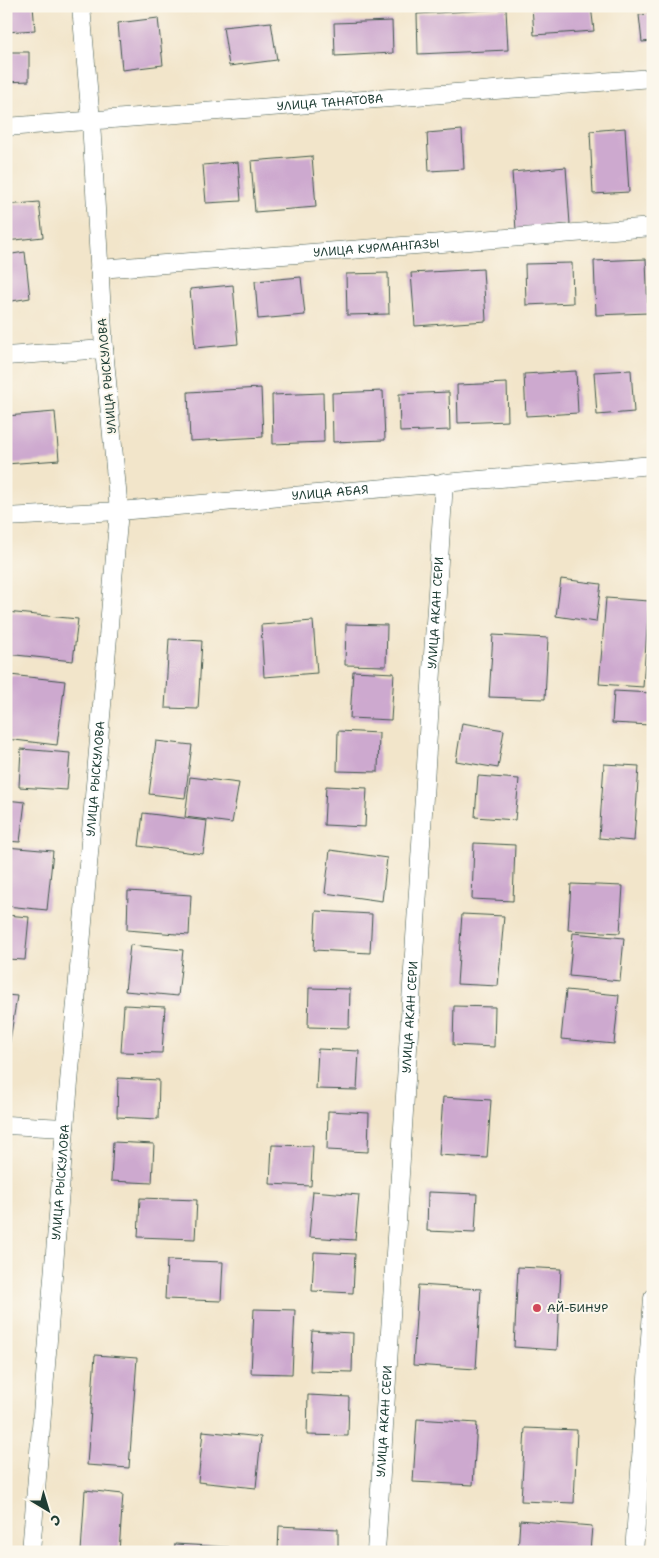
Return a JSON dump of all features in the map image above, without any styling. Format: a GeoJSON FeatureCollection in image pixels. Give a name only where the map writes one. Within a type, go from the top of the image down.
{"type":"FeatureCollection","features":[{"type":"Feature","properties":{"kind":"street","name":"УЛИЦА РЫСКУЛОВА"},"geometry":{"type":"LineString","coordinates":[[31,1552],[65,1128],[120,511],[104,348],[91,121],[81,6]]}},
{"type":"Feature","properties":{"kind":"street","name":"УЛИЦА ТАНАТОВА"},"geometry":{"type":"LineString","coordinates":[[6,127],[653,78]]}},
{"type":"Feature","properties":{"kind":"street","name":"УЛИЦА КУРМАНГАЗЫ"},"geometry":{"type":"LineString","coordinates":[[99,269],[653,227]]}},
{"type":"Feature","properties":{"kind":"street"},"geometry":{"type":"LineString","coordinates":[[6,356],[104,348]]}},
{"type":"Feature","properties":{"kind":"street","name":"УЛИЦА АБАЯ"},"geometry":{"type":"LineString","coordinates":[[6,518],[120,511],[653,465]]}},
{"type":"Feature","properties":{"kind":"street","name":"УЛИЦА АКАН СЕРИ"},"geometry":{"type":"LineString","coordinates":[[376,1552],[444,482]]}},
{"type":"Feature","properties":{"kind":"street"},"geometry":{"type":"LineString","coordinates":[[6,1124],[65,1128]]}},
{"type":"Feature","properties":{"kind":"street"},"geometry":{"type":"LineString","coordinates":[[634,1552],[653,1298]]}},
{"type":"Feature","properties":{"kind":"building"},"geometry":{"type":"Polygon","coordinates":[[[6,6],[33,6],[35,30],[6,32],[6,6]]]}},
{"type":"Feature","properties":{"kind":"building"},"geometry":{"type":"Polygon","coordinates":[[[532,6],[591,6],[594,31],[534,35],[532,6]]]}},
{"type":"Feature","properties":{"kind":"building"},"geometry":{"type":"Polygon","coordinates":[[[506,9],[508,50],[418,54],[417,14],[506,9]]]}},
{"type":"Feature","properties":{"kind":"building"},"geometry":{"type":"Polygon","coordinates":[[[653,14],[653,41],[642,42],[639,15],[653,14]]]}},
{"type":"Feature","properties":{"kind":"building"},"geometry":{"type":"Polygon","coordinates":[[[158,18],[163,65],[122,70],[118,23],[158,18]]]}},
{"type":"Feature","properties":{"kind":"building"},"geometry":{"type":"Polygon","coordinates":[[[392,21],[393,53],[335,56],[334,23],[392,21]]]}},
{"type":"Feature","properties":{"kind":"building"},"geometry":{"type":"Polygon","coordinates":[[[271,22],[277,60],[229,66],[223,27],[271,22]]]}},
{"type":"Feature","properties":{"kind":"building"},"geometry":{"type":"Polygon","coordinates":[[[6,52],[29,52],[29,81],[6,82],[6,52]]]}},
{"type":"Feature","properties":{"kind":"building"},"geometry":{"type":"Polygon","coordinates":[[[625,128],[629,192],[593,194],[590,131],[625,128]]]}},
{"type":"Feature","properties":{"kind":"building"},"geometry":{"type":"Polygon","coordinates":[[[462,130],[464,169],[429,171],[427,133],[462,130]]]}},
{"type":"Feature","properties":{"kind":"building"},"geometry":{"type":"Polygon","coordinates":[[[312,156],[316,207],[255,212],[251,161],[312,156]]]}},
{"type":"Feature","properties":{"kind":"building"},"geometry":{"type":"Polygon","coordinates":[[[238,162],[241,201],[206,203],[203,165],[238,162]]]}},
{"type":"Feature","properties":{"kind":"building"},"geometry":{"type":"Polygon","coordinates":[[[566,167],[570,224],[516,230],[512,172],[566,167]]]}},
{"type":"Feature","properties":{"kind":"building"},"geometry":{"type":"Polygon","coordinates":[[[39,202],[43,237],[6,241],[6,205],[39,202]]]}},
{"type":"Feature","properties":{"kind":"building"},"geometry":{"type":"Polygon","coordinates":[[[25,252],[30,298],[6,302],[6,255],[25,252]]]}},
{"type":"Feature","properties":{"kind":"building"},"geometry":{"type":"Polygon","coordinates":[[[646,259],[648,313],[596,315],[594,261],[646,259]]]}},
{"type":"Feature","properties":{"kind":"building"},"geometry":{"type":"Polygon","coordinates":[[[572,263],[573,303],[526,305],[525,264],[572,263]]]}},
{"type":"Feature","properties":{"kind":"building"},"geometry":{"type":"Polygon","coordinates":[[[483,269],[486,321],[415,326],[411,273],[483,269]]]}},
{"type":"Feature","properties":{"kind":"building"},"geometry":{"type":"Polygon","coordinates":[[[388,273],[389,314],[347,315],[346,274],[388,273]]]}},
{"type":"Feature","properties":{"kind":"building"},"geometry":{"type":"Polygon","coordinates":[[[301,277],[305,315],[258,319],[255,281],[301,277]]]}},
{"type":"Feature","properties":{"kind":"building"},"geometry":{"type":"Polygon","coordinates":[[[233,285],[238,344],[195,348],[190,289],[233,285]]]}},
{"type":"Feature","properties":{"kind":"building"},"geometry":{"type":"Polygon","coordinates":[[[631,370],[634,412],[597,415],[594,372],[631,370]]]}},
{"type":"Feature","properties":{"kind":"building"},"geometry":{"type":"Polygon","coordinates":[[[576,371],[578,413],[526,416],[524,374],[576,371]]]}},
{"type":"Feature","properties":{"kind":"building"},"geometry":{"type":"Polygon","coordinates":[[[507,383],[508,421],[458,423],[457,385],[507,383]]]}},
{"type":"Feature","properties":{"kind":"building"},"geometry":{"type":"Polygon","coordinates":[[[261,388],[263,437],[190,441],[188,392],[261,388]]]}},
{"type":"Feature","properties":{"kind":"building"},"geometry":{"type":"Polygon","coordinates":[[[383,391],[385,440],[333,442],[332,393],[383,391]]]}},
{"type":"Feature","properties":{"kind":"building"},"geometry":{"type":"Polygon","coordinates":[[[449,392],[450,430],[400,432],[399,394],[449,392]]]}},
{"type":"Feature","properties":{"kind":"building"},"geometry":{"type":"Polygon","coordinates":[[[323,393],[324,442],[273,444],[272,395],[323,393]]]}},
{"type":"Feature","properties":{"kind":"building"},"geometry":{"type":"Polygon","coordinates":[[[55,412],[59,460],[6,464],[6,416],[55,412]]]}},
{"type":"Feature","properties":{"kind":"building"},"geometry":{"type":"Polygon","coordinates":[[[561,579],[601,584],[596,622],[556,616],[561,579]]]}},
{"type":"Feature","properties":{"kind":"building"},"geometry":{"type":"Polygon","coordinates":[[[606,598],[649,601],[643,687],[599,684],[606,598]]]}},
{"type":"Feature","properties":{"kind":"building"},"geometry":{"type":"Polygon","coordinates":[[[6,612],[78,619],[73,661],[6,654],[6,612]]]}},
{"type":"Feature","properties":{"kind":"building"},"geometry":{"type":"Polygon","coordinates":[[[313,621],[317,673],[264,677],[261,625],[313,621]]]}},
{"type":"Feature","properties":{"kind":"building"},"geometry":{"type":"Polygon","coordinates":[[[346,624],[387,625],[386,666],[345,665],[346,624]]]}},
{"type":"Feature","properties":{"kind":"building"},"geometry":{"type":"Polygon","coordinates":[[[493,635],[548,638],[545,699],[489,697],[493,635]]]}},
{"type":"Feature","properties":{"kind":"building"},"geometry":{"type":"Polygon","coordinates":[[[169,639],[202,641],[198,709],[165,708],[169,639]]]}},
{"type":"Feature","properties":{"kind":"building"},"geometry":{"type":"Polygon","coordinates":[[[353,671],[394,673],[391,720],[350,718],[353,671]]]}},
{"type":"Feature","properties":{"kind":"building"},"geometry":{"type":"Polygon","coordinates":[[[10,675],[65,681],[57,745],[6,739],[6,707],[10,675]]]}},
{"type":"Feature","properties":{"kind":"building"},"geometry":{"type":"Polygon","coordinates":[[[614,691],[652,693],[650,725],[612,723],[614,691]]]}},
{"type":"Feature","properties":{"kind":"building"},"geometry":{"type":"Polygon","coordinates":[[[462,723],[504,730],[498,768],[456,761],[462,723]]]}},
{"type":"Feature","properties":{"kind":"building"},"geometry":{"type":"Polygon","coordinates":[[[338,731],[379,733],[378,772],[337,771],[338,731]]]}},
{"type":"Feature","properties":{"kind":"building"},"geometry":{"type":"Polygon","coordinates":[[[156,741],[192,745],[185,798],[149,794],[156,741]]]}},
{"type":"Feature","properties":{"kind":"building"},"geometry":{"type":"Polygon","coordinates":[[[21,749],[70,753],[67,790],[19,787],[21,749]]]}},
{"type":"Feature","properties":{"kind":"building"},"geometry":{"type":"Polygon","coordinates":[[[604,764],[639,766],[634,841],[599,838],[604,764]]]}},
{"type":"Feature","properties":{"kind":"building"},"geometry":{"type":"Polygon","coordinates":[[[478,776],[519,779],[515,820],[475,817],[478,776]]]}},
{"type":"Feature","properties":{"kind":"building"},"geometry":{"type":"Polygon","coordinates":[[[190,777],[239,783],[232,823],[185,817],[190,777]]]}},
{"type":"Feature","properties":{"kind":"building"},"geometry":{"type":"Polygon","coordinates":[[[326,786],[367,788],[365,827],[324,825],[326,786]]]}},
{"type":"Feature","properties":{"kind":"building"},"geometry":{"type":"Polygon","coordinates":[[[6,800],[25,802],[20,842],[6,841],[6,800]]]}},
{"type":"Feature","properties":{"kind":"building"},"geometry":{"type":"Polygon","coordinates":[[[143,813],[207,821],[203,854],[139,846],[143,813]]]}},
{"type":"Feature","properties":{"kind":"building"},"geometry":{"type":"Polygon","coordinates":[[[474,843],[515,845],[513,901],[472,899],[474,843]]]}},
{"type":"Feature","properties":{"kind":"building"},"geometry":{"type":"Polygon","coordinates":[[[6,847],[53,851],[47,910],[6,906],[6,847]]]}},
{"type":"Feature","properties":{"kind":"building"},"geometry":{"type":"Polygon","coordinates":[[[330,850],[387,858],[382,901],[325,893],[330,850]]]}},
{"type":"Feature","properties":{"kind":"building"},"geometry":{"type":"Polygon","coordinates":[[[571,884],[623,886],[620,933],[568,930],[571,884]]]}},
{"type":"Feature","properties":{"kind":"building"},"geometry":{"type":"Polygon","coordinates":[[[128,891],[191,895],[189,935],[127,930],[128,891]]]}},
{"type":"Feature","properties":{"kind":"building"},"geometry":{"type":"Polygon","coordinates":[[[316,911],[372,914],[370,953],[314,950],[316,911]]]}},
{"type":"Feature","properties":{"kind":"building"},"geometry":{"type":"Polygon","coordinates":[[[462,914],[504,916],[498,986],[457,984],[462,914]]]}},
{"type":"Feature","properties":{"kind":"building"},"geometry":{"type":"Polygon","coordinates":[[[6,915],[29,917],[25,960],[6,959],[6,915]]]}},
{"type":"Feature","properties":{"kind":"building"},"geometry":{"type":"Polygon","coordinates":[[[573,933],[624,938],[620,981],[569,976],[573,933]]]}},
{"type":"Feature","properties":{"kind":"building"},"geometry":{"type":"Polygon","coordinates":[[[130,945],[183,950],[178,996],[125,991],[130,945]]]}},
{"type":"Feature","properties":{"kind":"building"},"geometry":{"type":"Polygon","coordinates":[[[309,988],[350,989],[349,1028],[308,1027],[309,988]]]}},
{"type":"Feature","properties":{"kind":"building"},"geometry":{"type":"Polygon","coordinates":[[[566,990],[619,995],[614,1044],[561,1039],[566,990]]]}},
{"type":"Feature","properties":{"kind":"building"},"geometry":{"type":"Polygon","coordinates":[[[6,995],[17,996],[9,1047],[6,1047],[6,995]]]}},
{"type":"Feature","properties":{"kind":"building"},"geometry":{"type":"Polygon","coordinates":[[[124,1005],[165,1007],[162,1053],[121,1052],[124,1005]]]}},
{"type":"Feature","properties":{"kind":"building"},"geometry":{"type":"Polygon","coordinates":[[[454,1006],[495,1007],[494,1047],[453,1045],[454,1006]]]}},
{"type":"Feature","properties":{"kind":"building"},"geometry":{"type":"Polygon","coordinates":[[[318,1049],[359,1051],[357,1090],[316,1089],[318,1049]]]}},
{"type":"Feature","properties":{"kind":"building"},"geometry":{"type":"Polygon","coordinates":[[[118,1078],[159,1080],[158,1119],[117,1117],[118,1078]]]}},
{"type":"Feature","properties":{"kind":"building"},"geometry":{"type":"Polygon","coordinates":[[[443,1097],[491,1100],[487,1158],[439,1155],[443,1097]]]}},
{"type":"Feature","properties":{"kind":"building"},"geometry":{"type":"Polygon","coordinates":[[[328,1111],[369,1113],[368,1152],[327,1150],[328,1111]]]}},
{"type":"Feature","properties":{"kind":"building"},"geometry":{"type":"Polygon","coordinates":[[[113,1142],[154,1144],[152,1183],[111,1181],[113,1142]]]}},
{"type":"Feature","properties":{"kind":"building"},"geometry":{"type":"Polygon","coordinates":[[[272,1145],[313,1146],[311,1186],[270,1184],[272,1145]]]}},
{"type":"Feature","properties":{"kind":"building"},"geometry":{"type":"Polygon","coordinates":[[[313,1191],[359,1195],[355,1240],[309,1237],[313,1191]]]}},
{"type":"Feature","properties":{"kind":"building"},"geometry":{"type":"Polygon","coordinates":[[[428,1192],[477,1194],[475,1233],[427,1231],[428,1192]]]}},
{"type":"Feature","properties":{"kind":"building"},"geometry":{"type":"Polygon","coordinates":[[[140,1198],[197,1200],[195,1239],[138,1237],[140,1198]]]}},
{"type":"Feature","properties":{"kind":"building"},"geometry":{"type":"Polygon","coordinates":[[[314,1252],[355,1254],[353,1293],[312,1291],[314,1252]]]}},
{"type":"Feature","properties":{"kind":"building"},"geometry":{"type":"Polygon","coordinates":[[[167,1260],[223,1262],[221,1301],[165,1299],[167,1260]]]}},
{"type":"Feature","properties":{"kind":"building","name":"АЙ-БИНУР"},"geometry":{"type":"Polygon","coordinates":[[[518,1267],[561,1269],[557,1350],[514,1347],[518,1267]]]}},
{"type":"Feature","properties":{"kind":"building"},"geometry":{"type":"Polygon","coordinates":[[[418,1285],[481,1289],[476,1369],[413,1365],[418,1285]]]}},
{"type":"Feature","properties":{"kind":"building"},"geometry":{"type":"Polygon","coordinates":[[[254,1309],[295,1310],[292,1374],[251,1373],[254,1309]]]}},
{"type":"Feature","properties":{"kind":"building"},"geometry":{"type":"Polygon","coordinates":[[[312,1331],[353,1333],[352,1372],[310,1371],[312,1331]]]}},
{"type":"Feature","properties":{"kind":"building"},"geometry":{"type":"Polygon","coordinates":[[[95,1355],[137,1358],[129,1468],[87,1465],[95,1355]]]}},
{"type":"Feature","properties":{"kind":"building"},"geometry":{"type":"Polygon","coordinates":[[[308,1395],[349,1397],[348,1436],[307,1435],[308,1395]]]}},
{"type":"Feature","properties":{"kind":"building"},"geometry":{"type":"Polygon","coordinates":[[[417,1419],[477,1423],[473,1485],[413,1482],[417,1419]]]}},
{"type":"Feature","properties":{"kind":"building"},"geometry":{"type":"Polygon","coordinates":[[[525,1428],[577,1430],[574,1503],[521,1501],[525,1428]]]}},
{"type":"Feature","properties":{"kind":"building"},"geometry":{"type":"Polygon","coordinates":[[[203,1431],[261,1437],[256,1488],[198,1482],[203,1431]]]}},
{"type":"Feature","properties":{"kind":"building"},"geometry":{"type":"Polygon","coordinates":[[[85,1490],[123,1494],[119,1552],[81,1552],[85,1490]]]}},
{"type":"Feature","properties":{"kind":"building"},"geometry":{"type":"Polygon","coordinates":[[[520,1520],[592,1526],[590,1552],[518,1552],[520,1520]]]}},
{"type":"Feature","properties":{"kind":"building"},"geometry":{"type":"Polygon","coordinates":[[[279,1526],[338,1529],[338,1552],[278,1552],[279,1526]]]}},
{"type":"Feature","properties":{"kind":"building"},"geometry":{"type":"Polygon","coordinates":[[[175,1544],[229,1547],[228,1552],[174,1552],[175,1544]]]}},
{"type":"Feature","properties":{"kind":"building"},"geometry":{"type":"Polygon","coordinates":[[[440,1549],[473,1550],[473,1552],[440,1552],[440,1549]]]}},
{"type":"Feature","properties":{"kind":"place","name":"АЙ-БИНУР"},"geometry":{"type":"Point","coordinates":[537,1308]}}]}
